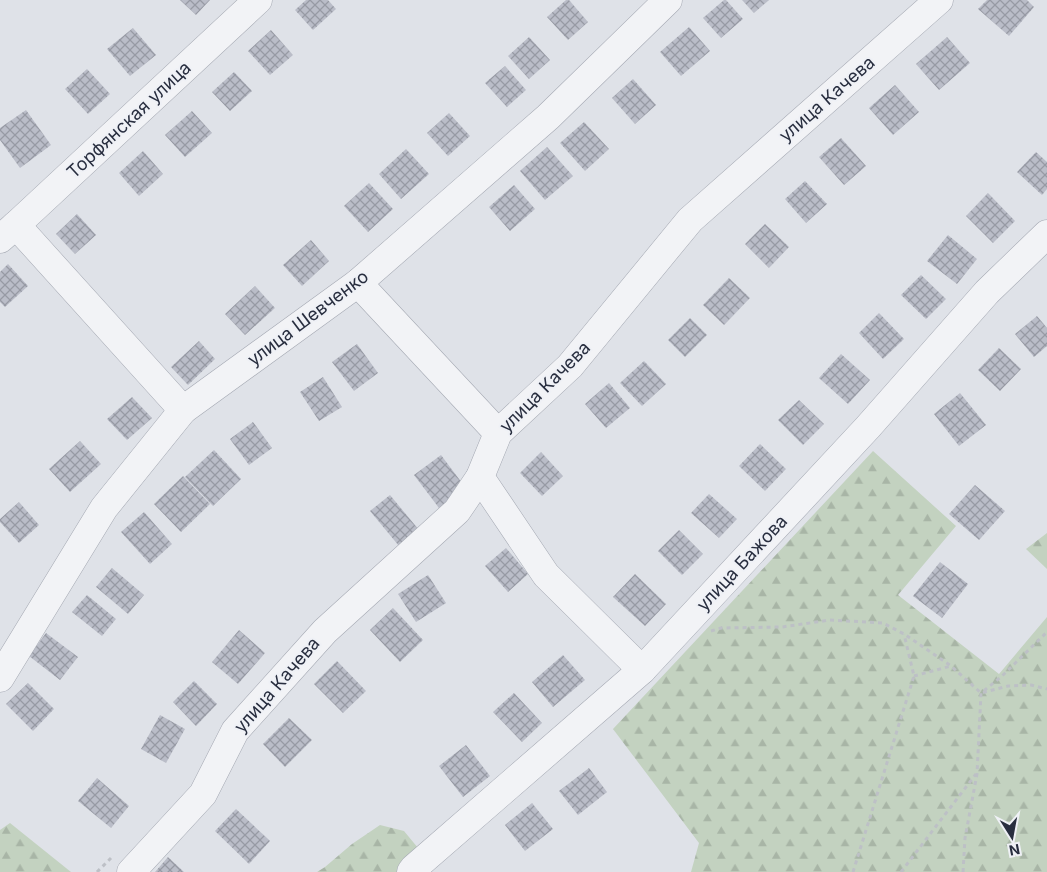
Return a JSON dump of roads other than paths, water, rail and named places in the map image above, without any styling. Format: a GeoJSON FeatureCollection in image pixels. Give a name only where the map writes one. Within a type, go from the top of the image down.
{"type":"FeatureCollection","features":[{"type":"Feature","properties":{"kind":"street","name":"Торфянская улица"},"geometry":{"type":"LineString","coordinates":[[8,232],[258,0]]}},
{"type":"Feature","properties":{"kind":"street","name":"улица Шевченко"},"geometry":{"type":"LineString","coordinates":[[0,678],[104,508],[183,410],[358,283],[548,117],[668,0]]}},
{"type":"Feature","properties":{"kind":"street","name":"улица Качева"},"geometry":{"type":"LineString","coordinates":[[130,872],[203,794],[235,731],[324,631],[457,511],[480,477],[498,433],[570,366],[690,220],[939,0]]}},
{"type":"Feature","properties":{"kind":"street"},"geometry":{"type":"LineString","coordinates":[[8,232],[183,410]]}},
{"type":"Feature","properties":{"kind":"street","name":"улица Бажова"},"geometry":{"type":"LineString","coordinates":[[412,870],[642,670],[868,427],[987,292],[1047,234]]}},
{"type":"Feature","properties":{"kind":"street"},"geometry":{"type":"LineString","coordinates":[[358,283],[498,433]]}},
{"type":"Feature","properties":{"kind":"street"},"geometry":{"type":"LineString","coordinates":[[480,477],[546,575],[642,670]]}}]}
